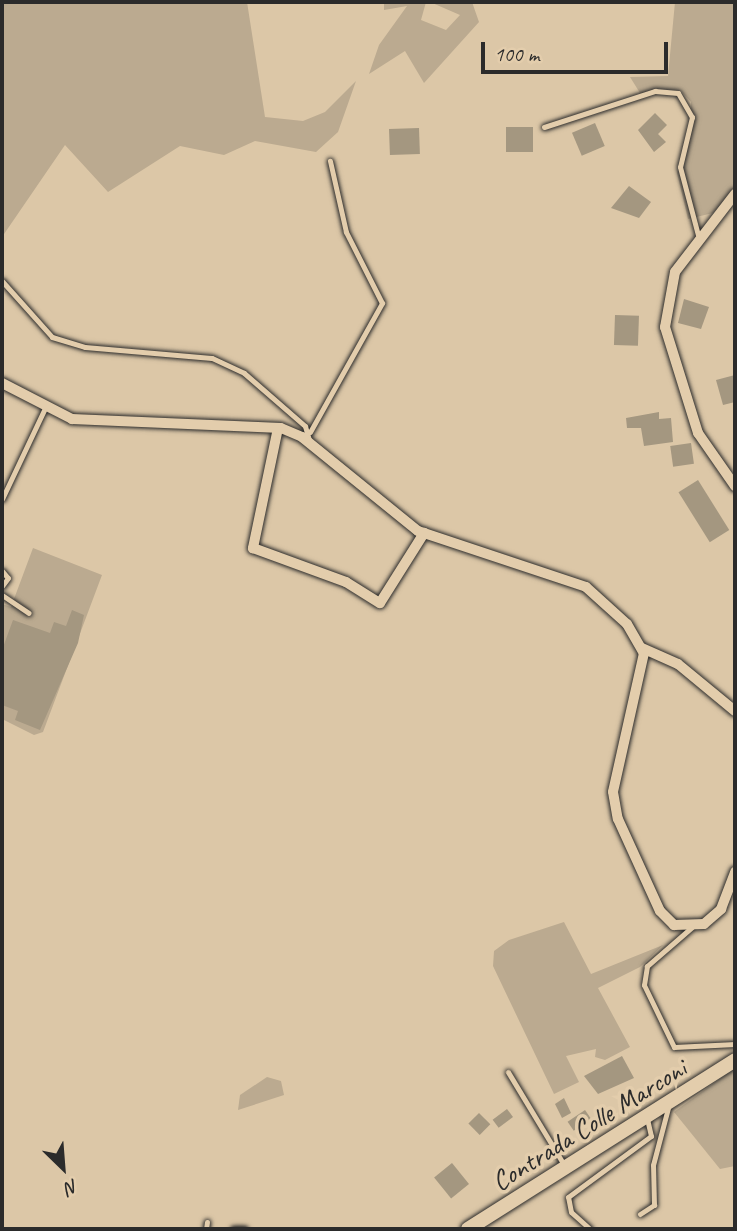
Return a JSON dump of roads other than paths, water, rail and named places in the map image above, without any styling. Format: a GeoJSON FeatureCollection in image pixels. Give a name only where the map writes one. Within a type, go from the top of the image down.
{"type":"FeatureCollection","features":[{"type":"Feature","properties":{"kind":"street"},"geometry":{"type":"LineString","coordinates":[[735,194],[698,235],[675,272],[665,327],[698,433],[735,486]]}},
{"type":"Feature","properties":{"kind":"street"},"geometry":{"type":"LineString","coordinates":[[2,383],[45,408],[72,419],[137,425],[278,428],[310,437],[356,487],[424,533],[586,587],[627,624],[642,648],[643,672],[613,792],[618,819],[660,911],[674,925],[692,927],[720,909],[735,872]]}},
{"type":"Feature","properties":{"kind":"street"},"geometry":{"type":"LineString","coordinates":[[278,428],[253,548],[346,582],[380,603],[424,533]]}},
{"type":"Feature","properties":{"kind":"street"},"geometry":{"type":"LineString","coordinates":[[642,648],[678,664],[735,711]]}},
{"type":"Feature","properties":{"kind":"street","name":"Contrada Colle Marconi"},"geometry":{"type":"LineString","coordinates":[[468,1229],[735,1060]]}},
{"type":"Feature","properties":{"kind":"lane"},"geometry":{"type":"LineString","coordinates":[[544,127],[655,92],[678,93],[692,117],[680,167],[698,235]]}},
{"type":"Feature","properties":{"kind":"lane"},"geometry":{"type":"LineString","coordinates":[[2,281],[52,337],[85,347],[212,358],[276,396],[310,437],[382,303],[346,232],[330,161]]}},
{"type":"Feature","properties":{"kind":"lane"},"geometry":{"type":"LineString","coordinates":[[2,499],[45,408]]}},
{"type":"Feature","properties":{"kind":"lane"},"geometry":{"type":"LineString","coordinates":[[2,571],[8,578],[2,586]]}},
{"type":"Feature","properties":{"kind":"lane"},"geometry":{"type":"LineString","coordinates":[[2,595],[29,613]]}},
{"type":"Feature","properties":{"kind":"lane"},"geometry":{"type":"LineString","coordinates":[[692,927],[647,966],[644,985],[674,1047],[735,1044]]}},
{"type":"Feature","properties":{"kind":"lane"},"geometry":{"type":"LineString","coordinates":[[508,1072],[566,1169]]}},
{"type":"Feature","properties":{"kind":"lane"},"geometry":{"type":"LineString","coordinates":[[640,1214],[654,1205],[653,1164],[669,1104]]}},
{"type":"Feature","properties":{"kind":"lane"},"geometry":{"type":"LineString","coordinates":[[590,1229],[571,1212],[568,1197],[651,1136],[647,1118]]}},
{"type":"Feature","properties":{"kind":"lane"},"geometry":{"type":"LineString","coordinates":[[233,1229],[245,1229]]}}]}
